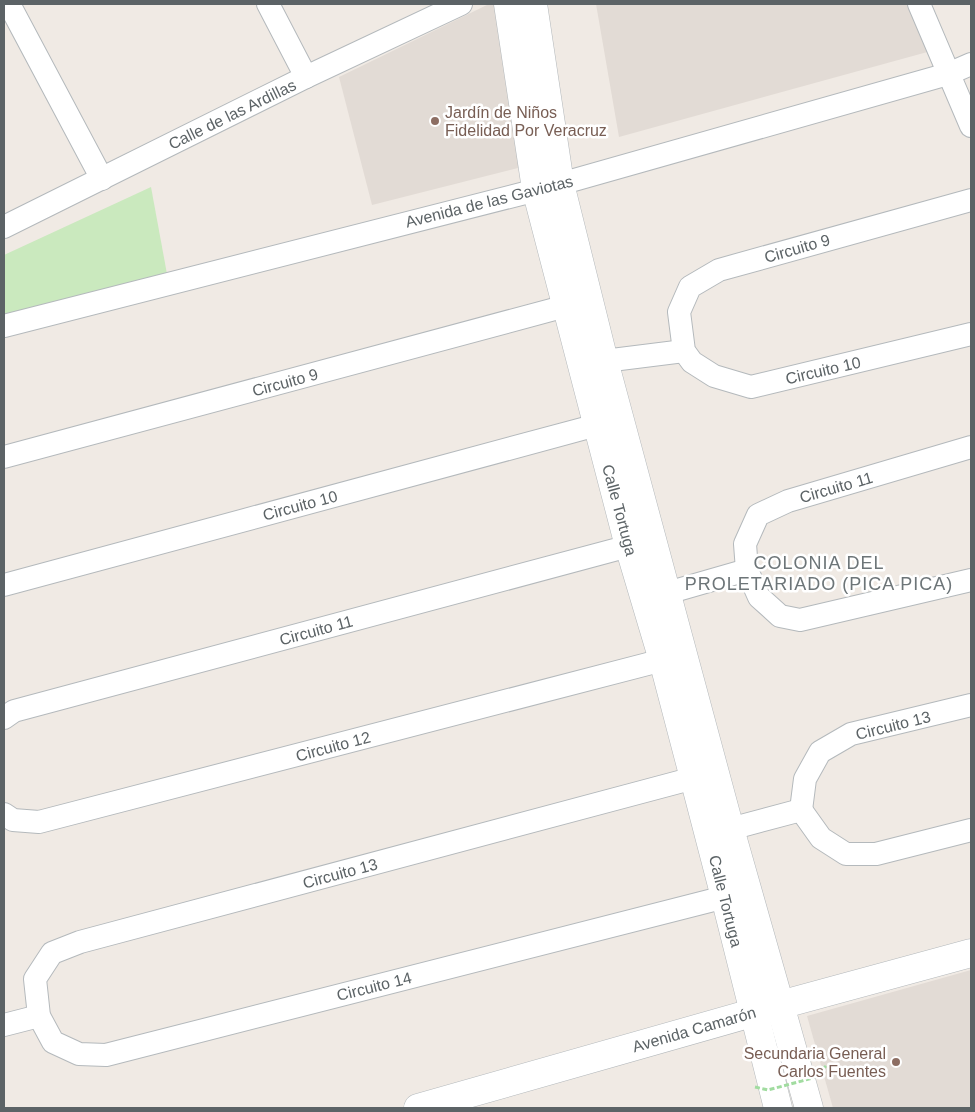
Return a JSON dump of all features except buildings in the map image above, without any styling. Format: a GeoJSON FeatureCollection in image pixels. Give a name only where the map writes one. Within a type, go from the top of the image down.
{"type":"FeatureCollection","features":[{"type":"Feature","properties":{"kind":"street"},"geometry":{"type":"LineString","coordinates":[[268,4],[306,77]]}},
{"type":"Feature","properties":{"kind":"street","name":"Calle de las Ardillas"},"geometry":{"type":"LineString","coordinates":[[4,227],[306,77],[461,4]]}},
{"type":"Feature","properties":{"kind":"street","name":"Calle Tortuga"},"geometry":{"type":"LineString","coordinates":[[508,4],[548,187],[594,364],[667,593],[719,832],[725,897],[778,1108]]}},
{"type":"Feature","properties":{"kind":"street","name":"Calle Tortuga"},"geometry":{"type":"LineString","coordinates":[[533,4],[548,187],[566,306],[594,364],[597,425],[694,778],[719,832],[780,1005],[809,1108]]}},
{"type":"Feature","properties":{"kind":"street"},"geometry":{"type":"LineString","coordinates":[[919,4],[971,126]]}},
{"type":"Feature","properties":{"kind":"street"},"geometry":{"type":"LineString","coordinates":[[11,7],[102,179]]}},
{"type":"Feature","properties":{"kind":"street","name":"Avenida de las Gaviotas"},"geometry":{"type":"LineString","coordinates":[[4,326],[548,187],[948,74],[971,64]]}},
{"type":"Feature","properties":{"kind":"street","name":"Circuito 9"},"geometry":{"type":"LineString","coordinates":[[684,351],[679,312],[690,287],[720,270],[971,200]]}},
{"type":"Feature","properties":{"kind":"street","name":"Circuito 9"},"geometry":{"type":"LineString","coordinates":[[4,457],[566,306]]}},
{"type":"Feature","properties":{"kind":"street","name":"Circuito 10"},"geometry":{"type":"LineString","coordinates":[[684,351],[692,362],[714,376],[750,387],[971,334]]}},
{"type":"Feature","properties":{"kind":"street"},"geometry":{"type":"LineString","coordinates":[[594,364],[684,351]]}},
{"type":"Feature","properties":{"kind":"street","name":"Circuito 10"},"geometry":{"type":"LineString","coordinates":[[4,585],[597,425]]}},
{"type":"Feature","properties":{"kind":"street","name":"Circuito 11"},"geometry":{"type":"LineString","coordinates":[[747,570],[745,544],[758,515],[788,501],[971,447]]}},
{"type":"Feature","properties":{"kind":"street","name":"Circuito 11"},"geometry":{"type":"LineString","coordinates":[[4,718],[14,711],[629,546]]}},
{"type":"Feature","properties":{"kind":"street"},"geometry":{"type":"LineString","coordinates":[[667,593],[747,570],[759,597],[780,616],[800,620],[971,580]]}},
{"type":"Feature","properties":{"kind":"street","name":"Circuito 12"},"geometry":{"type":"LineString","coordinates":[[4,814],[12,820],[39,822],[662,660]]}},
{"type":"Feature","properties":{"kind":"street","name":"Circuito 13"},"geometry":{"type":"LineString","coordinates":[[801,810],[805,779],[820,752],[851,734],[971,705]]}},
{"type":"Feature","properties":{"kind":"street","name":"Circuito 13"},"geometry":{"type":"LineString","coordinates":[[39,1016],[35,979],[52,953],[80,942],[694,778]]}},
{"type":"Feature","properties":{"kind":"street"},"geometry":{"type":"LineString","coordinates":[[719,832],[801,810],[821,838],[846,854],[876,854],[971,830]]}},
{"type":"Feature","properties":{"kind":"street","name":"Circuito 14"},"geometry":{"type":"LineString","coordinates":[[39,1016],[53,1042],[79,1054],[106,1055],[725,897]]}},
{"type":"Feature","properties":{"kind":"street","name":"Avenida Camarón"},"geometry":{"type":"LineString","coordinates":[[418,1108],[971,953]]}},
{"type":"Feature","properties":{"kind":"street"},"geometry":{"type":"LineString","coordinates":[[4,1025],[39,1016]]}},
{"type":"Feature","properties":{"kind":"path"},"geometry":{"type":"LineString","coordinates":[[755,1087],[768,1090],[813,1078],[826,1066]]}},
{"type":"Feature","properties":{"kind":"shaded area","name":"Jardín de Niños Fidelidad Por Veracruz"},"geometry":{"type":"Polygon","coordinates":[[[489,4],[501,4],[526,166],[372,205],[339,77],[489,4]]]}},
{"type":"Feature","properties":{"kind":"shaded area"},"geometry":{"type":"Polygon","coordinates":[[[596,4],[912,4],[931,51],[619,137],[596,4]]]}},
{"type":"Feature","properties":{"kind":"shaded area","name":"Secundaria General Carlos Fuentes"},"geometry":{"type":"Polygon","coordinates":[[[971,970],[971,1108],[833,1108],[807,1016],[971,970]]]}},
{"type":"Feature","properties":{"kind":"green space"},"geometry":{"type":"Polygon","coordinates":[[[151,187],[167,274],[4,315],[4,255],[151,187]]]}},
{"type":"Feature","properties":{"kind":"place","name":"Jardín de Niños Fidelidad Por Veracruz"},"geometry":{"type":"Point","coordinates":[435,121]}},
{"type":"Feature","properties":{"kind":"place","name":"Secundaria General Carlos Fuentes"},"geometry":{"type":"Point","coordinates":[896,1062]}},
{"type":"Feature","properties":{"kind":"district","name":"COLONIA DEL PROLETARIADO (PICA PICA)"},"geometry":{"type":"Point","coordinates":[819,573]}}]}
